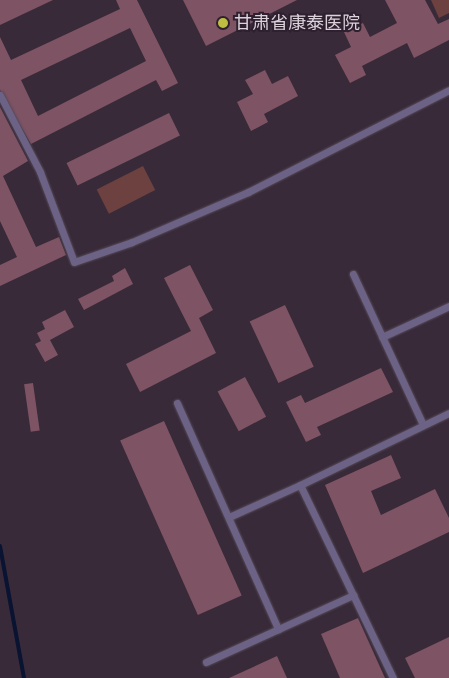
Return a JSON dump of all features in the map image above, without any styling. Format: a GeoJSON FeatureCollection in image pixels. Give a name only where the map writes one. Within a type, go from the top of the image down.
{"type":"FeatureCollection","features":[{"type":"Feature","properties":{"kind":"lane"},"geometry":{"type":"LineString","coordinates":[[0,94],[40,172],[74,262],[132,242],[248,192],[449,90]]}},
{"type":"Feature","properties":{"kind":"lane"},"geometry":{"type":"LineString","coordinates":[[353,274],[423,425]]}},
{"type":"Feature","properties":{"kind":"lane"},"geometry":{"type":"LineString","coordinates":[[382,337],[449,306]]}},
{"type":"Feature","properties":{"kind":"lane"},"geometry":{"type":"LineString","coordinates":[[177,403],[278,629]]}},
{"type":"Feature","properties":{"kind":"lane"},"geometry":{"type":"LineString","coordinates":[[228,517],[300,485],[449,413]]}},
{"type":"Feature","properties":{"kind":"lane"},"geometry":{"type":"LineString","coordinates":[[300,485],[393,678]]}},
{"type":"Feature","properties":{"kind":"lane"},"geometry":{"type":"LineString","coordinates":[[206,662],[353,595]]}},
{"type":"Feature","properties":{"kind":"shaded area"},"geometry":{"type":"Polygon","coordinates":[[[431,0],[449,0],[449,13],[439,18],[431,0]]]}},
{"type":"Feature","properties":{"kind":"shaded area"},"geometry":{"type":"Polygon","coordinates":[[[143,166],[155,190],[109,214],[97,190],[143,166]]]}},
{"type":"Feature","properties":{"kind":"building"},"geometry":{"type":"Polygon","coordinates":[[[0,0],[53,0],[0,25],[0,0]]]}},
{"type":"Feature","properties":{"kind":"building"},"geometry":{"type":"Polygon","coordinates":[[[116,0],[137,0],[178,83],[162,91],[156,80],[31,144],[0,90],[0,37],[11,60],[120,9],[116,0]],[[130,28],[21,80],[38,116],[146,61],[130,28]]]}},
{"type":"Feature","properties":{"kind":"building","name":"甘肃省康泰医院"},"geometry":{"type":"Polygon","coordinates":[[[183,0],[297,0],[206,46],[183,0]]]}},
{"type":"Feature","properties":{"kind":"building"},"geometry":{"type":"Polygon","coordinates":[[[385,0],[425,0],[438,24],[449,19],[449,40],[414,58],[407,43],[362,66],[366,75],[350,83],[335,55],[351,47],[344,32],[363,23],[370,37],[397,23],[385,0]]]}},
{"type":"Feature","properties":{"kind":"building"},"geometry":{"type":"Polygon","coordinates":[[[265,70],[272,84],[288,76],[298,96],[264,114],[268,122],[251,131],[237,102],[253,94],[245,80],[265,70]]]}},
{"type":"Feature","properties":{"kind":"building"},"geometry":{"type":"Polygon","coordinates":[[[0,107],[28,161],[3,176],[36,247],[59,237],[66,255],[0,286],[0,265],[17,257],[0,221],[0,107]]]}},
{"type":"Feature","properties":{"kind":"building"},"geometry":{"type":"Polygon","coordinates":[[[169,113],[180,135],[77,185],[67,163],[169,113]]]}},
{"type":"Feature","properties":{"kind":"building"},"geometry":{"type":"Polygon","coordinates":[[[190,265],[213,310],[199,318],[216,353],[140,392],[126,364],[191,331],[164,278],[190,265]]]}},
{"type":"Feature","properties":{"kind":"building"},"geometry":{"type":"Polygon","coordinates":[[[125,268],[133,284],[84,310],[78,299],[114,281],[112,276],[125,268]]]}},
{"type":"Feature","properties":{"kind":"building"},"geometry":{"type":"Polygon","coordinates":[[[285,305],[314,367],[278,383],[250,321],[285,305]]]}},
{"type":"Feature","properties":{"kind":"building"},"geometry":{"type":"Polygon","coordinates":[[[65,310],[74,327],[50,340],[58,355],[45,362],[35,344],[41,341],[37,333],[45,329],[42,322],[65,310]]]}},
{"type":"Feature","properties":{"kind":"building"},"geometry":{"type":"Polygon","coordinates":[[[381,368],[393,392],[317,427],[321,435],[306,442],[286,402],[301,395],[305,403],[381,368]]]}},
{"type":"Feature","properties":{"kind":"building"},"geometry":{"type":"Polygon","coordinates":[[[245,377],[266,417],[239,431],[218,392],[245,377]]]}},
{"type":"Feature","properties":{"kind":"building"},"geometry":{"type":"Polygon","coordinates":[[[33,383],[40,431],[31,432],[24,384],[33,383]]]}},
{"type":"Feature","properties":{"kind":"building"},"geometry":{"type":"Polygon","coordinates":[[[164,421],[242,595],[198,615],[120,441],[164,421]]]}},
{"type":"Feature","properties":{"kind":"building"},"geometry":{"type":"Polygon","coordinates":[[[391,455],[401,478],[371,491],[381,515],[435,489],[449,518],[449,532],[363,573],[325,485],[391,455]]]}},
{"type":"Feature","properties":{"kind":"building"},"geometry":{"type":"Polygon","coordinates":[[[358,618],[385,678],[340,678],[321,634],[358,618]]]}},
{"type":"Feature","properties":{"kind":"building"},"geometry":{"type":"Polygon","coordinates":[[[449,637],[449,678],[415,678],[405,658],[449,637]]]}},
{"type":"Feature","properties":{"kind":"building"},"geometry":{"type":"Polygon","coordinates":[[[277,656],[287,678],[229,678],[277,656]]]}},
{"type":"Feature","properties":{"kind":"waterway"},"geometry":{"type":"LineString","coordinates":[[0,546],[24,678]]}},
{"type":"Feature","properties":{"kind":"place","name":"甘肃省康泰医院"},"geometry":{"type":"Point","coordinates":[223,23]}}]}
